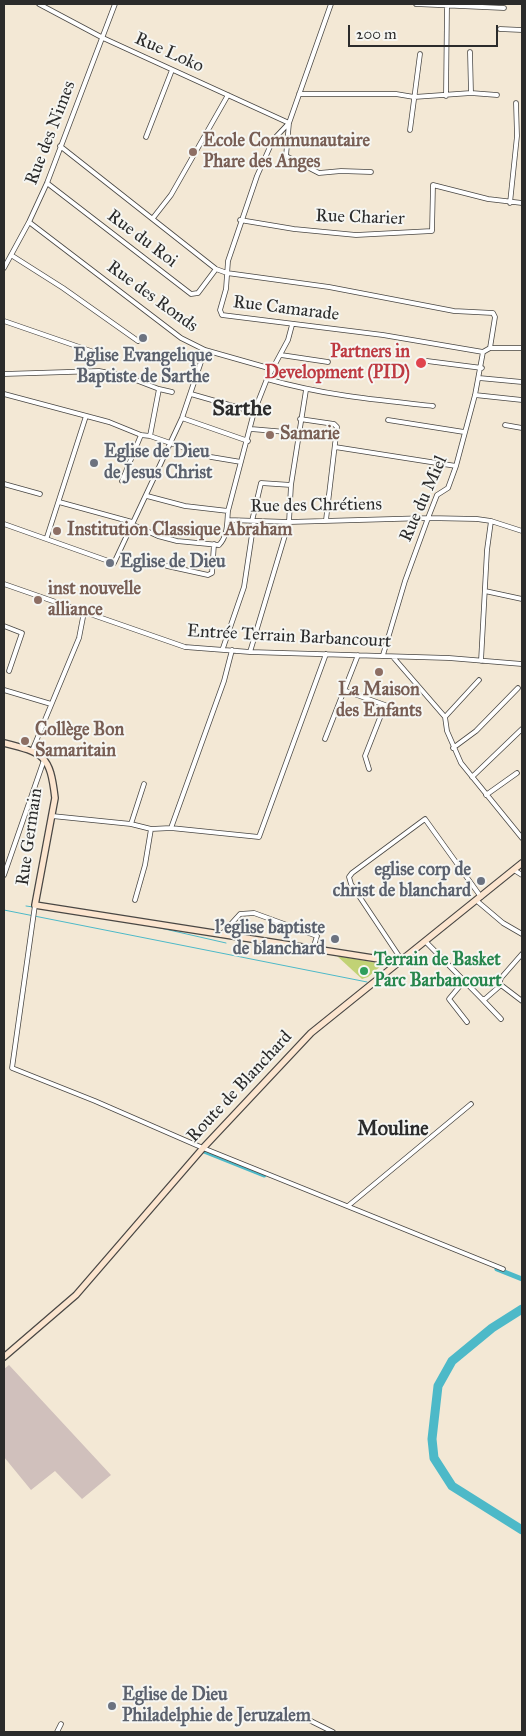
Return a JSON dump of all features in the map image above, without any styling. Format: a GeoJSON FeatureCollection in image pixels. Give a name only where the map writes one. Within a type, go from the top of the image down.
{"type":"FeatureCollection","features":[{"type":"Feature","properties":{"kind":"street","name":"Rue Loko"},"geometry":{"type":"LineString","coordinates":[[39,4],[103,38],[290,123]]}},
{"type":"Feature","properties":{"kind":"street"},"geometry":{"type":"LineString","coordinates":[[51,9],[53,4]]}},
{"type":"Feature","properties":{"kind":"street","name":"Rue des Nimes"},"geometry":{"type":"LineString","coordinates":[[5,264],[29,222],[47,183],[115,4]]}},
{"type":"Feature","properties":{"kind":"street"},"geometry":{"type":"LineString","coordinates":[[331,4],[290,123],[286,156],[319,173],[341,170],[371,172]]}},
{"type":"Feature","properties":{"kind":"street"},"geometry":{"type":"LineString","coordinates":[[416,4],[504,8]]}},
{"type":"Feature","properties":{"kind":"street"},"geometry":{"type":"LineString","coordinates":[[446,96],[447,5]]}},
{"type":"Feature","properties":{"kind":"street"},"geometry":{"type":"LineString","coordinates":[[500,29],[522,30]]}},
{"type":"Feature","properties":{"kind":"street"},"geometry":{"type":"LineString","coordinates":[[470,52],[471,93]]}},
{"type":"Feature","properties":{"kind":"street"},"geometry":{"type":"LineString","coordinates":[[410,130],[420,54]]}},
{"type":"Feature","properties":{"kind":"street"},"geometry":{"type":"LineString","coordinates":[[146,137],[172,70]]}},
{"type":"Feature","properties":{"kind":"street"},"geometry":{"type":"LineString","coordinates":[[299,94],[396,94],[414,97],[471,93],[497,95]]}},
{"type":"Feature","properties":{"kind":"street"},"geometry":{"type":"LineString","coordinates":[[153,218],[171,195],[228,95]]}},
{"type":"Feature","properties":{"kind":"street"},"geometry":{"type":"LineString","coordinates":[[516,103],[516,154],[510,203],[522,203]]}},
{"type":"Feature","properties":{"kind":"street","name":"Rue Camarade"},"geometry":{"type":"LineString","coordinates":[[290,123],[273,140],[240,220],[228,261],[226,289],[220,310],[222,315],[383,335],[483,352]]}},
{"type":"Feature","properties":{"kind":"street"},"geometry":{"type":"LineString","coordinates":[[60,146],[216,269],[227,273],[329,287],[454,311],[492,313],[495,317],[490,348]]}},
{"type":"Feature","properties":{"kind":"street"},"geometry":{"type":"LineString","coordinates":[[516,154],[522,153]]}},
{"type":"Feature","properties":{"kind":"street","name":"Rue du Roi"},"geometry":{"type":"LineString","coordinates":[[47,183],[192,294],[198,293],[216,269]]}},
{"type":"Feature","properties":{"kind":"street","name":"Rue Charier"},"geometry":{"type":"LineString","coordinates":[[240,220],[294,229],[356,235],[420,234],[432,232],[433,185],[510,203]]}},
{"type":"Feature","properties":{"kind":"street","name":"Rue des Ronds"},"geometry":{"type":"LineString","coordinates":[[29,222],[174,333],[205,350],[272,369]]}},
{"type":"Feature","properties":{"kind":"street"},"geometry":{"type":"LineString","coordinates":[[11,255],[63,288],[138,341]]}},
{"type":"Feature","properties":{"kind":"street"},"geometry":{"type":"LineString","coordinates":[[4,321],[111,358]]}},
{"type":"Feature","properties":{"kind":"street"},"geometry":{"type":"LineString","coordinates":[[59,502],[132,523],[158,536],[177,541],[219,544],[222,541],[228,520],[231,491],[248,441],[254,412],[267,379],[281,355],[292,325]]}},
{"type":"Feature","properties":{"kind":"street"},"geometry":{"type":"LineString","coordinates":[[483,352],[490,348],[522,348]]}},
{"type":"Feature","properties":{"kind":"street"},"geometry":{"type":"LineString","coordinates":[[4,524],[46,537],[114,563],[182,418],[205,350]]}},
{"type":"Feature","properties":{"kind":"street","name":"Rue du Miel"},"geometry":{"type":"LineString","coordinates":[[383,655],[404,581],[428,518],[438,495],[448,488],[456,466],[476,394],[482,368],[483,352]]}},
{"type":"Feature","properties":{"kind":"street"},"geometry":{"type":"LineString","coordinates":[[281,355],[328,362]]}},
{"type":"Feature","properties":{"kind":"street"},"geometry":{"type":"LineString","coordinates":[[427,361],[482,368]]}},
{"type":"Feature","properties":{"kind":"street"},"geometry":{"type":"LineString","coordinates":[[4,374],[99,371],[126,376],[172,392]]}},
{"type":"Feature","properties":{"kind":"street"},"geometry":{"type":"LineString","coordinates":[[479,378],[522,382]]}},
{"type":"Feature","properties":{"kind":"street"},"geometry":{"type":"LineString","coordinates":[[267,379],[306,390],[364,400],[433,406]]}},
{"type":"Feature","properties":{"kind":"street"},"geometry":{"type":"LineString","coordinates":[[150,436],[159,388]]}},
{"type":"Feature","properties":{"kind":"street"},"geometry":{"type":"LineString","coordinates":[[250,652],[289,522],[290,485],[306,390]]}},
{"type":"Feature","properties":{"kind":"street"},"geometry":{"type":"LineString","coordinates":[[4,394],[109,422],[141,435],[150,436],[211,457],[241,462]]}},
{"type":"Feature","properties":{"kind":"street"},"geometry":{"type":"LineString","coordinates":[[191,394],[254,412]]}},
{"type":"Feature","properties":{"kind":"street"},"geometry":{"type":"LineString","coordinates":[[476,394],[522,400]]}},
{"type":"Feature","properties":{"kind":"street"},"geometry":{"type":"LineString","coordinates":[[46,537],[86,416]]}},
{"type":"Feature","properties":{"kind":"street"},"geometry":{"type":"LineString","coordinates":[[182,418],[248,441]]}},
{"type":"Feature","properties":{"kind":"street"},"geometry":{"type":"LineString","coordinates":[[300,419],[336,425],[326,520]]}},
{"type":"Feature","properties":{"kind":"street"},"geometry":{"type":"LineString","coordinates":[[388,420],[464,432]]}},
{"type":"Feature","properties":{"kind":"street"},"geometry":{"type":"LineString","coordinates":[[505,425],[522,428]]}},
{"type":"Feature","properties":{"kind":"street"},"geometry":{"type":"LineString","coordinates":[[251,429],[298,433]]}},
{"type":"Feature","properties":{"kind":"street"},"geometry":{"type":"LineString","coordinates":[[122,481],[141,435]]}},
{"type":"Feature","properties":{"kind":"street"},"geometry":{"type":"LineString","coordinates":[[335,447],[456,466]]}},
{"type":"Feature","properties":{"kind":"street"},"geometry":{"type":"LineString","coordinates":[[222,648],[244,587],[253,521],[261,483],[290,485]]}},
{"type":"Feature","properties":{"kind":"street"},"geometry":{"type":"LineString","coordinates":[[4,484],[40,494]]}},
{"type":"Feature","properties":{"kind":"street"},"geometry":{"type":"LineString","coordinates":[[147,496],[192,507],[228,510]]}},
{"type":"Feature","properties":{"kind":"street","name":"Rue des Chrétiens"},"geometry":{"type":"LineString","coordinates":[[228,520],[289,522],[428,518],[491,521],[522,531]]}},
{"type":"Feature","properties":{"kind":"street"},"geometry":{"type":"LineString","coordinates":[[481,661],[491,521]]}},
{"type":"Feature","properties":{"kind":"street"},"geometry":{"type":"LineString","coordinates":[[167,566],[208,575],[212,573],[214,544]]}},
{"type":"Feature","properties":{"kind":"street","name":"Entrée Terrain Barbancourt"},"geometry":{"type":"LineString","coordinates":[[4,584],[185,646],[250,652],[383,655],[522,664]]}},
{"type":"Feature","properties":{"kind":"street"},"geometry":{"type":"LineString","coordinates":[[485,592],[522,599]]}},
{"type":"Feature","properties":{"kind":"street"},"geometry":{"type":"LineString","coordinates":[[32,751],[79,638],[84,612]]}},
{"type":"Feature","properties":{"kind":"street"},"geometry":{"type":"LineString","coordinates":[[4,626],[22,633],[9,671]]}},
{"type":"Feature","properties":{"kind":"street"},"geometry":{"type":"LineString","coordinates":[[171,828],[224,682],[232,650]]}},
{"type":"Feature","properties":{"kind":"street"},"geometry":{"type":"LineString","coordinates":[[52,816],[131,824],[151,829],[171,828],[259,837],[326,654]]}},
{"type":"Feature","properties":{"kind":"street"},"geometry":{"type":"LineString","coordinates":[[325,739],[358,655]]}},
{"type":"Feature","properties":{"kind":"street"},"geometry":{"type":"LineString","coordinates":[[393,656],[445,717],[447,731],[453,748],[461,762],[522,838]]}},
{"type":"Feature","properties":{"kind":"street"},"geometry":{"type":"LineString","coordinates":[[445,717],[479,680]]}},
{"type":"Feature","properties":{"kind":"street"},"geometry":{"type":"LineString","coordinates":[[453,748],[476,731],[518,688]]}},
{"type":"Feature","properties":{"kind":"street"},"geometry":{"type":"LineString","coordinates":[[4,690],[51,704]]}},
{"type":"Feature","properties":{"kind":"street"},"geometry":{"type":"LineString","coordinates":[[344,690],[385,705],[365,756],[369,769]]}},
{"type":"Feature","properties":{"kind":"street"},"geometry":{"type":"LineString","coordinates":[[472,776],[522,729]]}},
{"type":"Feature","properties":{"kind":"street"},"geometry":{"type":"LineString","coordinates":[[4,743],[32,751],[44,758],[4,875]]}},
{"type":"Feature","properties":{"kind":"street","name":"Rue Germain"},"geometry":{"type":"LineString","coordinates":[[34,907],[55,798],[49,764],[44,758]]}},
{"type":"Feature","properties":{"kind":"street"},"geometry":{"type":"LineString","coordinates":[[486,795],[517,773]]}},
{"type":"Feature","properties":{"kind":"street"},"geometry":{"type":"LineString","coordinates":[[131,824],[144,784]]}},
{"type":"Feature","properties":{"kind":"street"},"geometry":{"type":"LineString","coordinates":[[399,960],[349,878],[352,873],[425,819],[479,899],[503,923],[522,934]]}},
{"type":"Feature","properties":{"kind":"street"},"geometry":{"type":"LineString","coordinates":[[135,900],[145,866],[151,829]]}},
{"type":"Feature","properties":{"kind":"street","name":"Route de Blanchard"},"geometry":{"type":"LineString","coordinates":[[4,1357],[76,1295],[203,1148],[311,1033],[366,990],[399,960],[426,942],[522,863]]}},
{"type":"Feature","properties":{"kind":"street"},"geometry":{"type":"LineString","coordinates":[[513,869],[522,875]]}},
{"type":"Feature","properties":{"kind":"street"},"geometry":{"type":"LineString","coordinates":[[399,960],[221,936],[34,907],[12,1068],[96,1101],[203,1148],[503,1269]]}},
{"type":"Feature","properties":{"kind":"street"},"geometry":{"type":"LineString","coordinates":[[221,936],[236,916],[245,912],[317,936],[313,949]]}},
{"type":"Feature","properties":{"kind":"street"},"geometry":{"type":"LineString","coordinates":[[426,942],[501,1019]]}},
{"type":"Feature","properties":{"kind":"street"},"geometry":{"type":"LineString","coordinates":[[482,1000],[486,999],[499,985],[501,978],[522,954]]}},
{"type":"Feature","properties":{"kind":"street"},"geometry":{"type":"LineString","coordinates":[[464,981],[449,999],[467,1022]]}},
{"type":"Feature","properties":{"kind":"street"},"geometry":{"type":"LineString","coordinates":[[499,985],[504,986],[522,1001]]}},
{"type":"Feature","properties":{"kind":"street"},"geometry":{"type":"LineString","coordinates":[[348,1206],[471,1104]]}},
{"type":"Feature","properties":{"kind":"street"},"geometry":{"type":"LineString","coordinates":[[299,1715],[333,1732]]}},
{"type":"Feature","properties":{"kind":"street"},"geometry":{"type":"LineString","coordinates":[[57,1732],[61,1724]]}},
{"type":"Feature","properties":{"kind":"shaded area"},"geometry":{"type":"Polygon","coordinates":[[[9,1365],[111,1475],[82,1499],[55,1471],[31,1490],[4,1457],[4,1369],[9,1365]]]}},
{"type":"Feature","properties":{"kind":"green space","name":"Terrain de Basket Parc Barbancourt"},"geometry":{"type":"Polygon","coordinates":[[[337,956],[383,964],[368,977],[362,979],[337,956]]]}},
{"type":"Feature","properties":{"kind":"waterway"},"geometry":{"type":"LineString","coordinates":[[26,906],[33,907]]}},
{"type":"Feature","properties":{"kind":"waterway"},"geometry":{"type":"LineString","coordinates":[[4,910],[367,982]]}},
{"type":"Feature","properties":{"kind":"waterway"},"geometry":{"type":"LineString","coordinates":[[156,927],[226,943]]}},
{"type":"Feature","properties":{"kind":"waterway"},"geometry":{"type":"LineString","coordinates":[[204,1151],[264,1175]]}},
{"type":"Feature","properties":{"kind":"waterway"},"geometry":{"type":"LineString","coordinates":[[497,1269],[522,1279]]}},
{"type":"Feature","properties":{"kind":"waterway"},"geometry":{"type":"LineString","coordinates":[[522,1309],[492,1328],[452,1361],[438,1386],[432,1439],[434,1458],[452,1486],[522,1530]]}},
{"type":"Feature","properties":{"kind":"place","name":"Ecole Communautaire Phare des Anges"},"geometry":{"type":"Point","coordinates":[193,152]}},
{"type":"Feature","properties":{"kind":"place","name":"Eglise Evangelique Baptiste de Sarthe"},"geometry":{"type":"Point","coordinates":[143,338]}},
{"type":"Feature","properties":{"kind":"place","name":"Partners in Development (PID)"},"geometry":{"type":"Point","coordinates":[421,363]}},
{"type":"Feature","properties":{"kind":"place","name":"Samarie"},"geometry":{"type":"Point","coordinates":[270,435]}},
{"type":"Feature","properties":{"kind":"place","name":"Eglise de Dieu de Jesus Christ"},"geometry":{"type":"Point","coordinates":[94,463]}},
{"type":"Feature","properties":{"kind":"place","name":"Institution Classique Abraham"},"geometry":{"type":"Point","coordinates":[57,531]}},
{"type":"Feature","properties":{"kind":"place","name":"Eglise de Dieu"},"geometry":{"type":"Point","coordinates":[110,563]}},
{"type":"Feature","properties":{"kind":"place","name":"inst nouvelle alliance"},"geometry":{"type":"Point","coordinates":[38,600]}},
{"type":"Feature","properties":{"kind":"place","name":"La Maison des Enfants"},"geometry":{"type":"Point","coordinates":[379,672]}},
{"type":"Feature","properties":{"kind":"place","name":"Collège Bon Samaritain"},"geometry":{"type":"Point","coordinates":[25,741]}},
{"type":"Feature","properties":{"kind":"place","name":"eglise corp de christ de blanchard"},"geometry":{"type":"Point","coordinates":[481,881]}},
{"type":"Feature","properties":{"kind":"place","name":"l'eglise baptiste de blanchard"},"geometry":{"type":"Point","coordinates":[335,939]}},
{"type":"Feature","properties":{"kind":"place","name":"Terrain de Basket Parc Barbancourt"},"geometry":{"type":"Point","coordinates":[364,971]}},
{"type":"Feature","properties":{"kind":"place","name":"Eglise de Dieu Philadelphie de Jeruzalem"},"geometry":{"type":"Point","coordinates":[112,1706]}},
{"type":"Feature","properties":{"kind":"district","name":"Sarthe"},"geometry":{"type":"Point","coordinates":[242,410]}},
{"type":"Feature","properties":{"kind":"district","name":"Mouline"},"geometry":{"type":"Point","coordinates":[393,1130]}}]}
